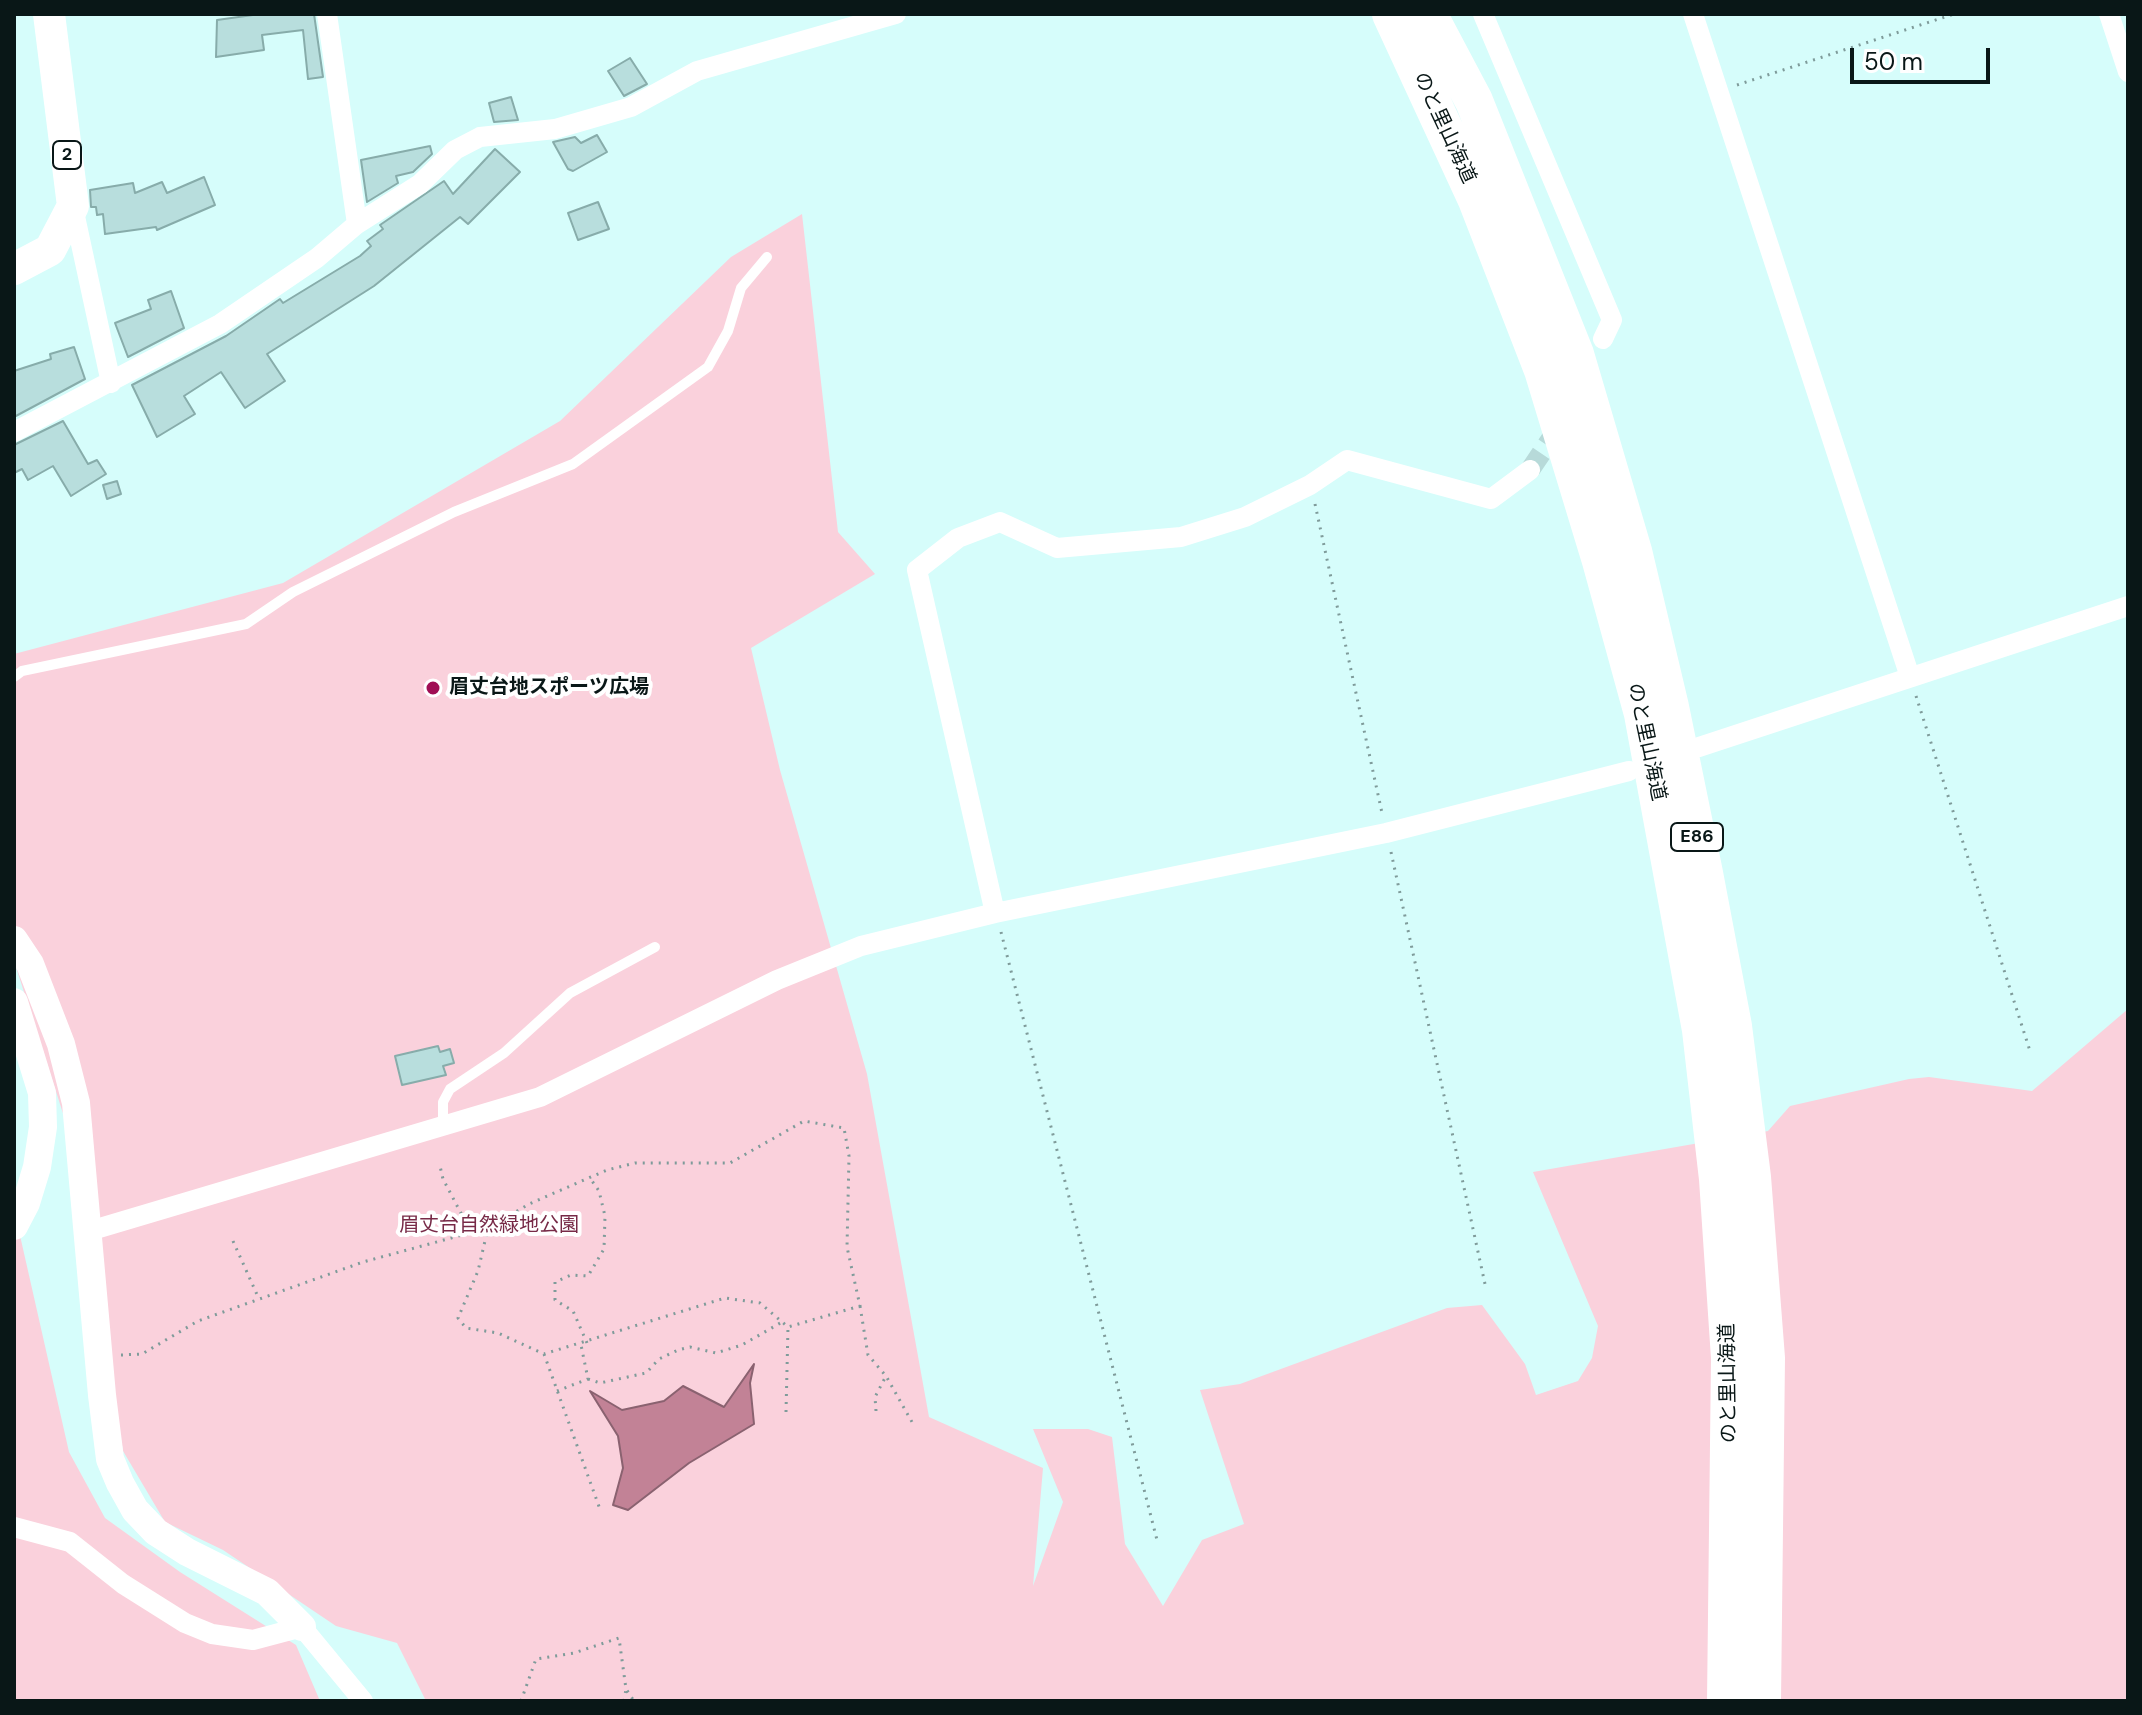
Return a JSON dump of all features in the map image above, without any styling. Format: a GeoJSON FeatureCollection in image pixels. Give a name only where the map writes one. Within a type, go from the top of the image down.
{"type":"FeatureCollection","features":[{"type":"Feature","properties":{"kind":"highway","name":"のと里山海道"},"geometry":{"type":"LineString","coordinates":[[1406,19],[1543,370],[1643,714],[1701,1030],[1718,1179],[1730,1358],[1726,1701]]}},
{"type":"Feature","properties":{"kind":"highway","name":"のと里山海道"},"geometry":{"type":"LineString","coordinates":[[1406,19],[1474,101],[1575,354],[1633,551],[1670,707],[1733,1026],[1749,1146],[1766,1358],[1762,1701]]}},
{"type":"Feature","properties":{"kind":"main road","name":"2"},"geometry":{"type":"LineString","coordinates":[[49,14],[73,206]]}},
{"type":"Feature","properties":{"kind":"main road"},"geometry":{"type":"LineString","coordinates":[[14,269],[50,250],[73,206]]}},
{"type":"Feature","properties":{"kind":"street"},"geometry":{"type":"LineString","coordinates":[[327,14],[357,224]]}},
{"type":"Feature","properties":{"kind":"street"},"geometry":{"type":"LineString","coordinates":[[14,432],[220,324],[317,258],[357,224],[420,184],[455,150],[480,137],[555,129],[631,107],[697,71],[896,14]]}},
{"type":"Feature","properties":{"kind":"street"},"geometry":{"type":"LineString","coordinates":[[1483,14],[1612,320],[1603,339]]}},
{"type":"Feature","properties":{"kind":"street"},"geometry":{"type":"LineString","coordinates":[[1693,14],[1910,677]]}},
{"type":"Feature","properties":{"kind":"street"},"geometry":{"type":"LineString","coordinates":[[2109,14],[2128,72]]}},
{"type":"Feature","properties":{"kind":"street"},"geometry":{"type":"LineString","coordinates":[[73,206],[111,383]]}},
{"type":"Feature","properties":{"kind":"street"},"geometry":{"type":"LineString","coordinates":[[995,913],[917,570],[958,538],[1000,522],[1057,548],[1109,546],[1181,537],[1245,517],[1310,485],[1347,460],[1491,499],[1530,470]]}},
{"type":"Feature","properties":{"kind":"street"},"geometry":{"type":"LineString","coordinates":[[1699,747],[2128,606]]}},
{"type":"Feature","properties":{"kind":"street"},"geometry":{"type":"LineString","coordinates":[[86,1232],[540,1097],[777,980],[861,946],[995,913],[1386,833],[1629,771]]}},
{"type":"Feature","properties":{"kind":"street"},"geometry":{"type":"LineString","coordinates":[[14,940],[30,964],[61,1044],[76,1103],[110,1459],[135,1510],[156,1532],[187,1552],[267,1592],[302,1627],[363,1701]]}},
{"type":"Feature","properties":{"kind":"street"},"geometry":{"type":"LineString","coordinates":[[14,1002],[42,1093],[43,1127],[37,1167],[26,1203],[14,1226]]}},
{"type":"Feature","properties":{"kind":"street"},"geometry":{"type":"LineString","coordinates":[[14,1527],[70,1542],[123,1584],[185,1623],[212,1634],[253,1640],[302,1627]]}},
{"type":"Feature","properties":{"kind":"lane"},"geometry":{"type":"LineString","coordinates":[[14,677],[22,671],[246,624],[293,592],[454,512],[573,464],[708,367],[728,331],[741,288],[767,257]]}},
{"type":"Feature","properties":{"kind":"lane"},"geometry":{"type":"LineString","coordinates":[[443,1126],[443,1102],[450,1089],[529,1033],[570,993],[655,947]]}},
{"type":"Feature","properties":{"kind":"path"},"geometry":{"type":"LineString","coordinates":[[1717,92],[1954,14]]}},
{"type":"Feature","properties":{"kind":"path"},"geometry":{"type":"LineString","coordinates":[[1310,485],[1485,1284]]}},
{"type":"Feature","properties":{"kind":"path"},"geometry":{"type":"LineString","coordinates":[[1910,677],[2030,1051]]}},
{"type":"Feature","properties":{"kind":"path"},"geometry":{"type":"LineString","coordinates":[[995,913],[1048,1103],[1157,1540]]}},
{"type":"Feature","properties":{"kind":"path"},"geometry":{"type":"LineString","coordinates":[[98,1357],[142,1354],[198,1321],[363,1262],[488,1228],[529,1204],[635,1163],[730,1163],[804,1121],[844,1128],[849,1156],[847,1247],[868,1355],[886,1376],[912,1422]]}},
{"type":"Feature","properties":{"kind":"path"},"geometry":{"type":"LineString","coordinates":[[440,1166],[443,1179],[464,1219],[488,1228]]}},
{"type":"Feature","properties":{"kind":"path"},"geometry":{"type":"LineString","coordinates":[[587,1343],[573,1311],[555,1300],[555,1282],[571,1275],[588,1276],[604,1249],[605,1216],[599,1191],[590,1178]]}},
{"type":"Feature","properties":{"kind":"path"},"geometry":{"type":"LineString","coordinates":[[488,1228],[478,1271],[458,1318],[466,1328],[498,1333],[544,1354],[725,1298],[760,1303],[788,1327]]}},
{"type":"Feature","properties":{"kind":"path"},"geometry":{"type":"LineString","coordinates":[[233,1241],[259,1299]]}},
{"type":"Feature","properties":{"kind":"path"},"geometry":{"type":"LineString","coordinates":[[788,1327],[860,1306]]}},
{"type":"Feature","properties":{"kind":"path"},"geometry":{"type":"LineString","coordinates":[[557,1391],[588,1379],[600,1383],[646,1373],[659,1359],[690,1347],[716,1353],[742,1345],[782,1322]]}},
{"type":"Feature","properties":{"kind":"path"},"geometry":{"type":"LineString","coordinates":[[786,1412],[788,1327]]}},
{"type":"Feature","properties":{"kind":"path"},"geometry":{"type":"LineString","coordinates":[[581,1345],[588,1379]]}},
{"type":"Feature","properties":{"kind":"path"},"geometry":{"type":"LineString","coordinates":[[544,1354],[601,1512]]}},
{"type":"Feature","properties":{"kind":"path"},"geometry":{"type":"LineString","coordinates":[[876,1411],[875,1397],[886,1376]]}},
{"type":"Feature","properties":{"kind":"path"},"geometry":{"type":"LineString","coordinates":[[521,1701],[536,1659],[574,1653],[619,1638],[626,1689],[624,1701]]}},
{"type":"Feature","properties":{"kind":"path"},"geometry":{"type":"LineString","coordinates":[[626,1689],[634,1701]]}},
{"type":"Feature","properties":{"kind":"green space","name":"眉丈台自然緑地公園"},"geometry":{"type":"Polygon","coordinates":[[[802,214],[838,532],[875,574],[751,648],[780,770],[867,1074],[929,1417],[1043,1468],[1033,1586],[1063,1502],[1033,1429],[1088,1429],[1112,1437],[1125,1544],[1163,1606],[1202,1540],[1244,1524],[1200,1390],[1240,1384],[1447,1308],[1482,1305],[1525,1364],[1536,1395],[1578,1381],[1592,1358],[1598,1326],[1533,1172],[1768,1131],[1790,1106],[1909,1079],[1929,1077],[2032,1091],[2128,1009],[2128,1701],[426,1701],[397,1643],[336,1626],[223,1550],[165,1522],[123,1451],[69,1132],[14,961],[14,654],[283,583],[560,421],[731,257],[802,214]]]}},
{"type":"Feature","properties":{"kind":"green space"},"geometry":{"type":"Polygon","coordinates":[[[14,1209],[69,1452],[105,1518],[180,1572],[296,1645],[320,1701],[14,1701],[14,1209]]]}},
{"type":"Feature","properties":{"kind":"shaded area"},"geometry":{"type":"Polygon","coordinates":[[[754,1364],[750,1383],[754,1424],[689,1463],[628,1510],[613,1505],[623,1468],[618,1436],[590,1391],[622,1410],[664,1401],[683,1386],[724,1407],[754,1364]]]}},
{"type":"Feature","properties":{"kind":"building"},"geometry":{"type":"Polygon","coordinates":[[[260,14],[314,14],[323,77],[308,79],[303,30],[262,35],[264,50],[216,57],[217,20],[260,14]]]}},
{"type":"Feature","properties":{"kind":"building"},"geometry":{"type":"Polygon","coordinates":[[[630,58],[647,84],[624,96],[608,71],[630,58]]]}},
{"type":"Feature","properties":{"kind":"building"},"geometry":{"type":"Polygon","coordinates":[[[511,97],[518,120],[494,122],[489,103],[511,97]]]}},
{"type":"Feature","properties":{"kind":"building"},"geometry":{"type":"Polygon","coordinates":[[[597,135],[607,152],[573,171],[568,169],[553,142],[575,137],[581,143],[597,135]]]}},
{"type":"Feature","properties":{"kind":"building"},"geometry":{"type":"Polygon","coordinates":[[[430,146],[432,154],[413,172],[396,176],[398,183],[367,202],[361,160],[430,146]]]}},
{"type":"Feature","properties":{"kind":"building"},"geometry":{"type":"Polygon","coordinates":[[[495,149],[520,172],[468,224],[460,217],[374,286],[267,354],[285,381],[245,408],[221,372],[184,396],[195,414],[157,437],[132,385],[226,336],[280,299],[283,303],[360,256],[371,246],[367,241],[383,229],[380,225],[444,181],[453,194],[495,149]]]}},
{"type":"Feature","properties":{"kind":"building"},"geometry":{"type":"Polygon","coordinates":[[[204,177],[215,205],[157,230],[156,227],[105,234],[103,214],[97,215],[96,207],[91,207],[90,190],[133,183],[135,193],[162,182],[167,193],[204,177]]]}},
{"type":"Feature","properties":{"kind":"building"},"geometry":{"type":"Polygon","coordinates":[[[598,202],[609,229],[578,240],[568,213],[598,202]]]}},
{"type":"Feature","properties":{"kind":"building"},"geometry":{"type":"Polygon","coordinates":[[[171,291],[184,328],[128,357],[115,323],[151,309],[148,300],[171,291]]]}},
{"type":"Feature","properties":{"kind":"building"},"geometry":{"type":"Polygon","coordinates":[[[74,347],[85,379],[14,417],[14,371],[51,359],[50,354],[74,347]]]}},
{"type":"Feature","properties":{"kind":"building"},"geometry":{"type":"Polygon","coordinates":[[[63,421],[88,464],[97,460],[106,474],[71,496],[53,466],[28,480],[22,469],[14,473],[14,445],[63,421]]]}},
{"type":"Feature","properties":{"kind":"building"},"geometry":{"type":"Polygon","coordinates":[[[117,481],[121,494],[107,499],[103,485],[117,481]]]}},
{"type":"Feature","properties":{"kind":"building"},"geometry":{"type":"Polygon","coordinates":[[[438,1046],[440,1052],[450,1049],[454,1063],[443,1066],[446,1075],[402,1085],[395,1056],[438,1046]]]}},
{"type":"Feature","properties":{"kind":"tunnel"},"geometry":{"type":"LineString","coordinates":[[1530,470],[1559,427]]}},
{"type":"Feature","properties":{"kind":"place","name":"眉丈台地スポーツ広場"},"geometry":{"type":"Point","coordinates":[433,688]}}]}
